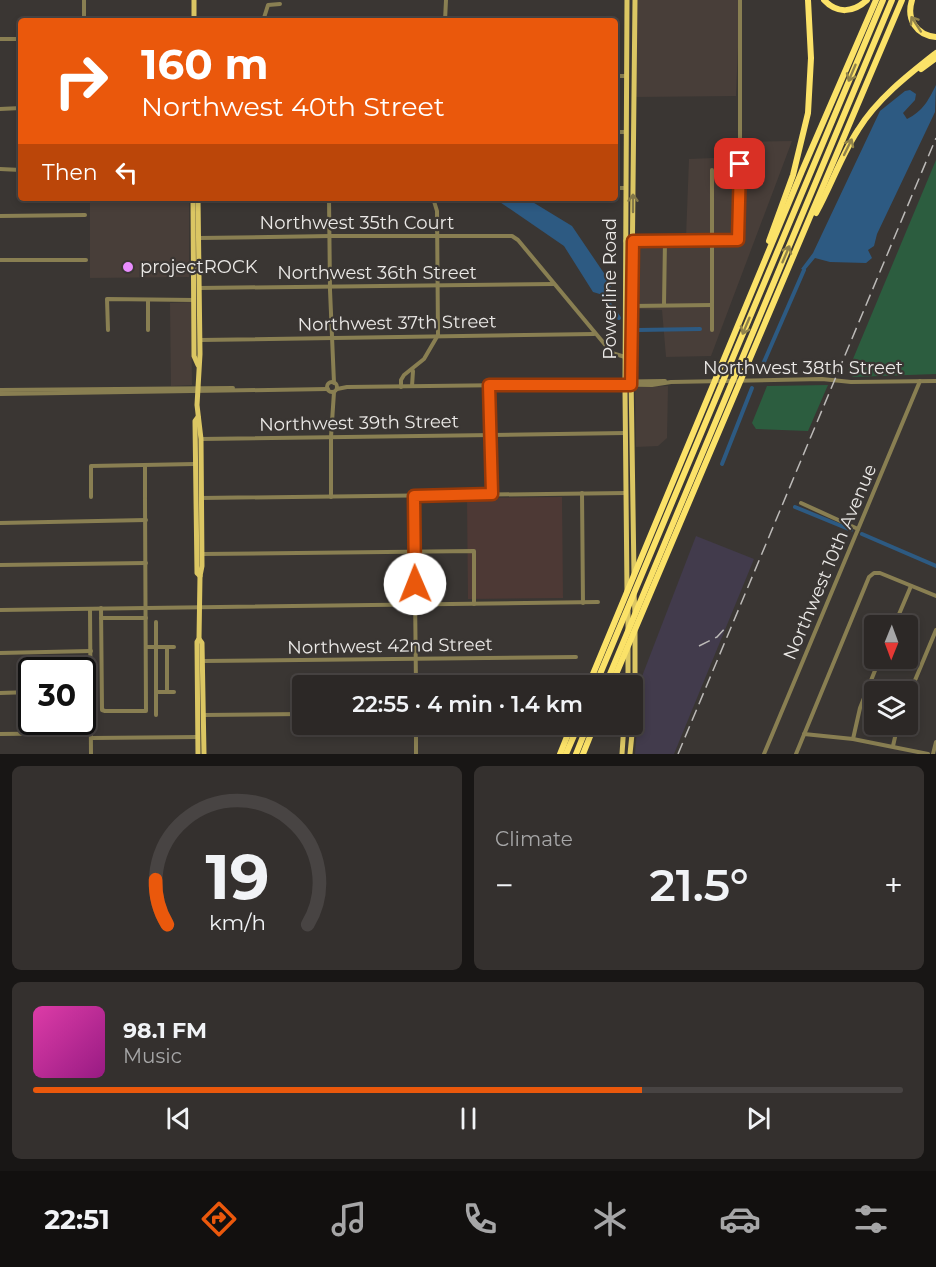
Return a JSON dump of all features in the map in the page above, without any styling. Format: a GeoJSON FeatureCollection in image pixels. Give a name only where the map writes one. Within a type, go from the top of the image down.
{"type":"FeatureCollection","features":[{"type":"Feature","properties":{"kind":"highway"},"geometry":{"type":"LineString","coordinates":[[824,0],[830,6],[843,11],[855,8],[867,0]]}},
{"type":"Feature","properties":{"kind":"highway"},"geometry":{"type":"LineString","coordinates":[[593,675],[708,395],[876,0]]}},
{"type":"Feature","properties":{"kind":"highway"},"geometry":{"type":"LineString","coordinates":[[600,675],[883,0]]}},
{"type":"Feature","properties":{"kind":"highway"},"geometry":{"type":"LineString","coordinates":[[609,675],[742,367],[892,0]]}},
{"type":"Feature","properties":{"kind":"highway"},"geometry":{"type":"LineString","coordinates":[[742,367],[802,236],[902,0]]}},
{"type":"Feature","properties":{"kind":"highway"},"geometry":{"type":"LineString","coordinates":[[912,0],[910,14],[915,26],[923,34],[936,37]]}},
{"type":"Feature","properties":{"kind":"highway"},"geometry":{"type":"LineString","coordinates":[[764,262],[772,230],[794,175],[807,122],[812,64],[808,2]]}},
{"type":"Feature","properties":{"kind":"highway"},"geometry":{"type":"LineString","coordinates":[[802,236],[827,193],[859,129],[875,107],[936,52]]}},
{"type":"Feature","properties":{"kind":"highway"},"geometry":{"type":"LineString","coordinates":[[894,89],[936,58]]}},
{"type":"Feature","properties":{"kind":"highway"},"geometry":{"type":"LineString","coordinates":[[828,154],[856,108]]}},
{"type":"Feature","properties":{"kind":"highway"},"geometry":{"type":"LineString","coordinates":[[777,253],[792,195]]}},
{"type":"Feature","properties":{"kind":"highway"},"geometry":{"type":"LineString","coordinates":[[616,675],[730,395]]}},
{"type":"Feature","properties":{"kind":"highway"},"geometry":{"type":"LineString","coordinates":[[560,754],[568,735]]}},
{"type":"Feature","properties":{"kind":"highway"},"geometry":{"type":"LineString","coordinates":[[566,754],[574,735]]}},
{"type":"Feature","properties":{"kind":"highway"},"geometry":{"type":"LineString","coordinates":[[576,754],[584,735]]}},
{"type":"Feature","properties":{"kind":"highway"},"geometry":{"type":"LineString","coordinates":[[583,754],[591,735]]}},
{"type":"Feature","properties":{"kind":"main road"},"geometry":{"type":"LineString","coordinates":[[194,0],[194,18]]}},
{"type":"Feature","properties":{"kind":"main road","name":"Powerline Road"},"geometry":{"type":"LineString","coordinates":[[627,0],[625,357],[633,508],[635,675]]}},
{"type":"Feature","properties":{"kind":"main road","name":"Powerline Road"},"geometry":{"type":"LineString","coordinates":[[628,675],[625,433],[632,306],[635,0]]}},
{"type":"Feature","properties":{"kind":"main road"},"geometry":{"type":"LineString","coordinates":[[626,33],[634,41]]}},
{"type":"Feature","properties":{"kind":"main road"},"geometry":{"type":"LineString","coordinates":[[626,42],[634,59]]}},
{"type":"Feature","properties":{"kind":"main road"},"geometry":{"type":"LineString","coordinates":[[626,118],[629,127],[634,131]]}},
{"type":"Feature","properties":{"kind":"main road"},"geometry":{"type":"LineString","coordinates":[[626,132],[633,147]]}},
{"type":"Feature","properties":{"kind":"main road"},"geometry":{"type":"LineString","coordinates":[[193,201],[194,356],[198,367]]}},
{"type":"Feature","properties":{"kind":"main road"},"geometry":{"type":"LineString","coordinates":[[198,201],[200,340],[198,417],[201,439],[197,573],[200,576]]}},
{"type":"Feature","properties":{"kind":"main road"},"geometry":{"type":"LineString","coordinates":[[193,283],[199,288]]}},
{"type":"Feature","properties":{"kind":"main road"},"geometry":{"type":"LineString","coordinates":[[194,300],[199,307]]}},
{"type":"Feature","properties":{"kind":"main road"},"geometry":{"type":"LineString","coordinates":[[198,417],[195,421],[195,464],[202,554],[199,639],[197,642],[198,754]]}},
{"type":"Feature","properties":{"kind":"main road"},"geometry":{"type":"LineString","coordinates":[[626,473],[632,485]]}},
{"type":"Feature","properties":{"kind":"main road"},"geometry":{"type":"LineString","coordinates":[[626,493],[633,508]]}},
{"type":"Feature","properties":{"kind":"main road"},"geometry":{"type":"LineString","coordinates":[[199,639],[202,643],[203,661],[204,754]]}},
{"type":"Feature","properties":{"kind":"main road"},"geometry":{"type":"LineString","coordinates":[[628,662],[632,675]]}},
{"type":"Feature","properties":{"kind":"main road"},"geometry":{"type":"LineString","coordinates":[[198,709],[203,715]]}},
{"type":"Feature","properties":{"kind":"main road"},"geometry":{"type":"LineString","coordinates":[[622,754],[623,735]]}},
{"type":"Feature","properties":{"kind":"main road","name":"Powerline Road"},"geometry":{"type":"LineString","coordinates":[[630,754],[632,735]]}},
{"type":"Feature","properties":{"kind":"street"},"geometry":{"type":"LineString","coordinates":[[84,0],[84,18]]}},
{"type":"Feature","properties":{"kind":"street"},"geometry":{"type":"LineString","coordinates":[[445,18],[446,0]]}},
{"type":"Feature","properties":{"kind":"street"},"geometry":{"type":"LineString","coordinates":[[625,241],[738,240],[740,0]]}},
{"type":"Feature","properties":{"kind":"street"},"geometry":{"type":"LineString","coordinates":[[264,18],[268,5],[280,4]]}},
{"type":"Feature","properties":{"kind":"street"},"geometry":{"type":"LineString","coordinates":[[0,39],[18,39]]}},
{"type":"Feature","properties":{"kind":"street"},"geometry":{"type":"LineString","coordinates":[[618,76],[626,76]]}},
{"type":"Feature","properties":{"kind":"street"},"geometry":{"type":"LineString","coordinates":[[0,109],[18,108]]}},
{"type":"Feature","properties":{"kind":"street"},"geometry":{"type":"LineString","coordinates":[[618,132],[626,132]]}},
{"type":"Feature","properties":{"kind":"street"},"geometry":{"type":"LineString","coordinates":[[0,169],[18,170]]}},
{"type":"Feature","properties":{"kind":"street"},"geometry":{"type":"LineString","coordinates":[[712,170],[712,330]]}},
{"type":"Feature","properties":{"kind":"street"},"geometry":{"type":"LineString","coordinates":[[618,188],[625,188]]}},
{"type":"Feature","properties":{"kind":"street"},"geometry":{"type":"LineString","coordinates":[[329,201],[332,367],[331,496]]}},
{"type":"Feature","properties":{"kind":"street"},"geometry":{"type":"LineString","coordinates":[[400,387],[404,375],[424,359],[438,335],[438,235],[437,211],[434,201]]}},
{"type":"Feature","properties":{"kind":"street"},"geometry":{"type":"LineString","coordinates":[[0,216],[85,215]]}},
{"type":"Feature","properties":{"kind":"street","name":"Northwest 35th Court"},"geometry":{"type":"LineString","coordinates":[[199,238],[438,235],[516,237],[554,284]]}},
{"type":"Feature","properties":{"kind":"street"},"geometry":{"type":"LineString","coordinates":[[664,305],[665,240]]}},
{"type":"Feature","properties":{"kind":"street"},"geometry":{"type":"LineString","coordinates":[[0,260],[86,260]]}},
{"type":"Feature","properties":{"kind":"street"},"geometry":{"type":"LineString","coordinates":[[554,284],[612,353],[625,357]]}},
{"type":"Feature","properties":{"kind":"street","name":"Northwest 36th Street"},"geometry":{"type":"LineString","coordinates":[[199,288],[554,284]]}},
{"type":"Feature","properties":{"kind":"street"},"geometry":{"type":"LineString","coordinates":[[108,330],[107,299],[194,300]]}},
{"type":"Feature","properties":{"kind":"street"},"geometry":{"type":"LineString","coordinates":[[148,300],[148,330]]}},
{"type":"Feature","properties":{"kind":"street"},"geometry":{"type":"LineString","coordinates":[[632,306],[712,305]]}},
{"type":"Feature","properties":{"kind":"street","name":"Northwest 37th Street"},"geometry":{"type":"LineString","coordinates":[[200,340],[594,334]]}},
{"type":"Feature","properties":{"kind":"street"},"geometry":{"type":"LineString","coordinates":[[412,386],[413,370]]}},
{"type":"Feature","properties":{"kind":"street","name":"Northwest 38th Street"},"geometry":{"type":"LineString","coordinates":[[0,392],[822,379],[851,382],[936,381]]}},
{"type":"Feature","properties":{"kind":"street","name":"Northwest 10th Avenue"},"geometry":{"type":"LineString","coordinates":[[764,754],[920,381]]}},
{"type":"Feature","properties":{"kind":"street"},"geometry":{"type":"LineString","coordinates":[[489,385],[492,494]]}},
{"type":"Feature","properties":{"kind":"street","name":"Northwest 39th Street"},"geometry":{"type":"LineString","coordinates":[[201,439],[625,433]]}},
{"type":"Feature","properties":{"kind":"street"},"geometry":{"type":"LineString","coordinates":[[90,497],[91,465],[195,464]]}},
{"type":"Feature","properties":{"kind":"street"},"geometry":{"type":"LineString","coordinates":[[101,608],[101,707],[103,711],[146,711],[145,465]]}},
{"type":"Feature","properties":{"kind":"street"},"geometry":{"type":"LineString","coordinates":[[198,498],[626,493]]}},
{"type":"Feature","properties":{"kind":"street"},"geometry":{"type":"LineString","coordinates":[[582,494],[583,603]]}},
{"type":"Feature","properties":{"kind":"street"},"geometry":{"type":"LineString","coordinates":[[414,496],[416,675]]}},
{"type":"Feature","properties":{"kind":"street"},"geometry":{"type":"LineString","coordinates":[[801,503],[858,529]]}},
{"type":"Feature","properties":{"kind":"street"},"geometry":{"type":"LineString","coordinates":[[0,523],[146,520]]}},
{"type":"Feature","properties":{"kind":"street"},"geometry":{"type":"LineString","coordinates":[[202,554],[474,551],[474,604]]}},
{"type":"Feature","properties":{"kind":"street"},"geometry":{"type":"LineString","coordinates":[[0,565],[146,563]]}},
{"type":"Feature","properties":{"kind":"street"},"geometry":{"type":"LineString","coordinates":[[796,754],[869,577],[874,573],[880,573],[936,596]]}},
{"type":"Feature","properties":{"kind":"street"},"geometry":{"type":"LineString","coordinates":[[899,615],[911,586]]}},
{"type":"Feature","properties":{"kind":"street"},"geometry":{"type":"LineString","coordinates":[[0,610],[598,602]]}},
{"type":"Feature","properties":{"kind":"street"},"geometry":{"type":"LineString","coordinates":[[90,609],[91,657]]}},
{"type":"Feature","properties":{"kind":"street"},"geometry":{"type":"LineString","coordinates":[[101,618],[146,618]]}},
{"type":"Feature","properties":{"kind":"street"},"geometry":{"type":"LineString","coordinates":[[156,622],[156,715]]}},
{"type":"Feature","properties":{"kind":"street"},"geometry":{"type":"LineString","coordinates":[[146,630],[156,630]]}},
{"type":"Feature","properties":{"kind":"street"},"geometry":{"type":"LineString","coordinates":[[915,681],[936,630]]}},
{"type":"Feature","properties":{"kind":"street"},"geometry":{"type":"LineString","coordinates":[[146,647],[174,647]]}},
{"type":"Feature","properties":{"kind":"street"},"geometry":{"type":"LineString","coordinates":[[166,692],[167,647]]}},
{"type":"Feature","properties":{"kind":"street"},"geometry":{"type":"LineString","coordinates":[[0,652],[91,651]]}},
{"type":"Feature","properties":{"kind":"street","name":"Northwest 42nd Street"},"geometry":{"type":"LineString","coordinates":[[203,661],[576,657]]}},
{"type":"Feature","properties":{"kind":"street"},"geometry":{"type":"LineString","coordinates":[[853,739],[860,708],[876,669]]}},
{"type":"Feature","properties":{"kind":"street"},"geometry":{"type":"LineString","coordinates":[[0,693],[18,692]]}},
{"type":"Feature","properties":{"kind":"street"},"geometry":{"type":"LineString","coordinates":[[156,692],[174,692]]}},
{"type":"Feature","properties":{"kind":"street"},"geometry":{"type":"LineString","coordinates":[[203,715],[292,714]]}},
{"type":"Feature","properties":{"kind":"street"},"geometry":{"type":"LineString","coordinates":[[0,734],[18,734]]}},
{"type":"Feature","properties":{"kind":"street"},"geometry":{"type":"LineString","coordinates":[[804,734],[853,739],[928,754]]}},
{"type":"Feature","properties":{"kind":"street"},"geometry":{"type":"LineString","coordinates":[[91,754],[91,735],[198,736]]}},
{"type":"Feature","properties":{"kind":"street"},"geometry":{"type":"LineString","coordinates":[[416,735],[416,754]]}},
{"type":"Feature","properties":{"kind":"street"},"geometry":{"type":"LineString","coordinates":[[892,746],[895,735]]}},
{"type":"Feature","properties":{"kind":"street"},"geometry":{"type":"LineString","coordinates":[[933,754],[936,742]]}},
{"type":"Feature","properties":{"kind":"shaded area"},"geometry":{"type":"Polygon","coordinates":[[[637,0],[740,0],[736,96],[636,97],[637,0]]]}},
{"type":"Feature","properties":{"kind":"shaded area"},"geometry":{"type":"Polygon","coordinates":[[[792,141],[711,356],[666,357],[662,310],[638,309],[638,236],[686,237],[689,159],[737,157],[738,142],[792,141]]]}},
{"type":"Feature","properties":{"kind":"shaded area"},"geometry":{"type":"Polygon","coordinates":[[[90,201],[189,201],[189,277],[90,278],[90,201]]]}},
{"type":"Feature","properties":{"kind":"shaded area"},"geometry":{"type":"Polygon","coordinates":[[[191,302],[192,385],[171,386],[170,303],[191,302]]]}},
{"type":"Feature","properties":{"kind":"shaded area"},"geometry":{"type":"Polygon","coordinates":[[[668,386],[667,438],[658,446],[636,447],[635,387],[668,386]]]}},
{"type":"Feature","properties":{"kind":"shaded area"},"geometry":{"type":"Polygon","coordinates":[[[562,497],[563,598],[468,599],[467,498],[562,497]]]}},
{"type":"Feature","properties":{"kind":"shaded area"},"geometry":{"type":"Polygon","coordinates":[[[696,536],[754,559],[674,754],[635,754],[637,735],[643,735],[643,675],[696,536]]]}},
{"type":"Feature","properties":{"kind":"green space"},"geometry":{"type":"Polygon","coordinates":[[[936,160],[936,374],[853,377],[848,371],[936,160]]]}},
{"type":"Feature","properties":{"kind":"green space"},"geometry":{"type":"Polygon","coordinates":[[[828,385],[808,431],[756,429],[752,423],[767,386],[828,385]]]}},
{"type":"Feature","properties":{"kind":"water"},"geometry":{"type":"Polygon","coordinates":[[[936,85],[935,112],[877,234],[874,246],[868,250],[872,258],[866,263],[830,262],[815,258],[805,270],[801,269],[813,253],[880,111],[905,91],[910,90],[916,94],[915,100],[903,113],[907,119],[924,105],[936,85]]]}},
{"type":"Feature","properties":{"kind":"water"},"geometry":{"type":"Polygon","coordinates":[[[498,201],[531,201],[572,226],[612,285],[603,295],[593,292],[564,246],[498,201]]]}},
{"type":"Feature","properties":{"kind":"waterway"},"geometry":{"type":"LineString","coordinates":[[760,371],[804,270]]}},
{"type":"Feature","properties":{"kind":"waterway"},"geometry":{"type":"LineString","coordinates":[[603,295],[619,318]]}},
{"type":"Feature","properties":{"kind":"waterway"},"geometry":{"type":"LineString","coordinates":[[638,330],[700,329]]}},
{"type":"Feature","properties":{"kind":"waterway"},"geometry":{"type":"LineString","coordinates":[[722,464],[752,388]]}},
{"type":"Feature","properties":{"kind":"waterway"},"geometry":{"type":"LineString","coordinates":[[795,507],[851,530]]}},
{"type":"Feature","properties":{"kind":"waterway"},"geometry":{"type":"LineString","coordinates":[[862,534],[936,566]]}},
{"type":"Feature","properties":{"kind":"railway"},"geometry":{"type":"LineString","coordinates":[[678,754],[936,138]]}},
{"type":"Feature","properties":{"kind":"railway"},"geometry":{"type":"LineString","coordinates":[[699,646],[717,637],[727,626]]}},
{"type":"Feature","properties":{"kind":"place","name":"projectROCK"},"geometry":{"type":"Point","coordinates":[128,267]}},
{"type":"Feature","properties":{"kind":"route"},"geometry":{"type":"LineString","coordinates":[[415,584],[414,496],[492,494],[489,385],[631,385],[633,241],[738,240],[740,164]]}}]}
